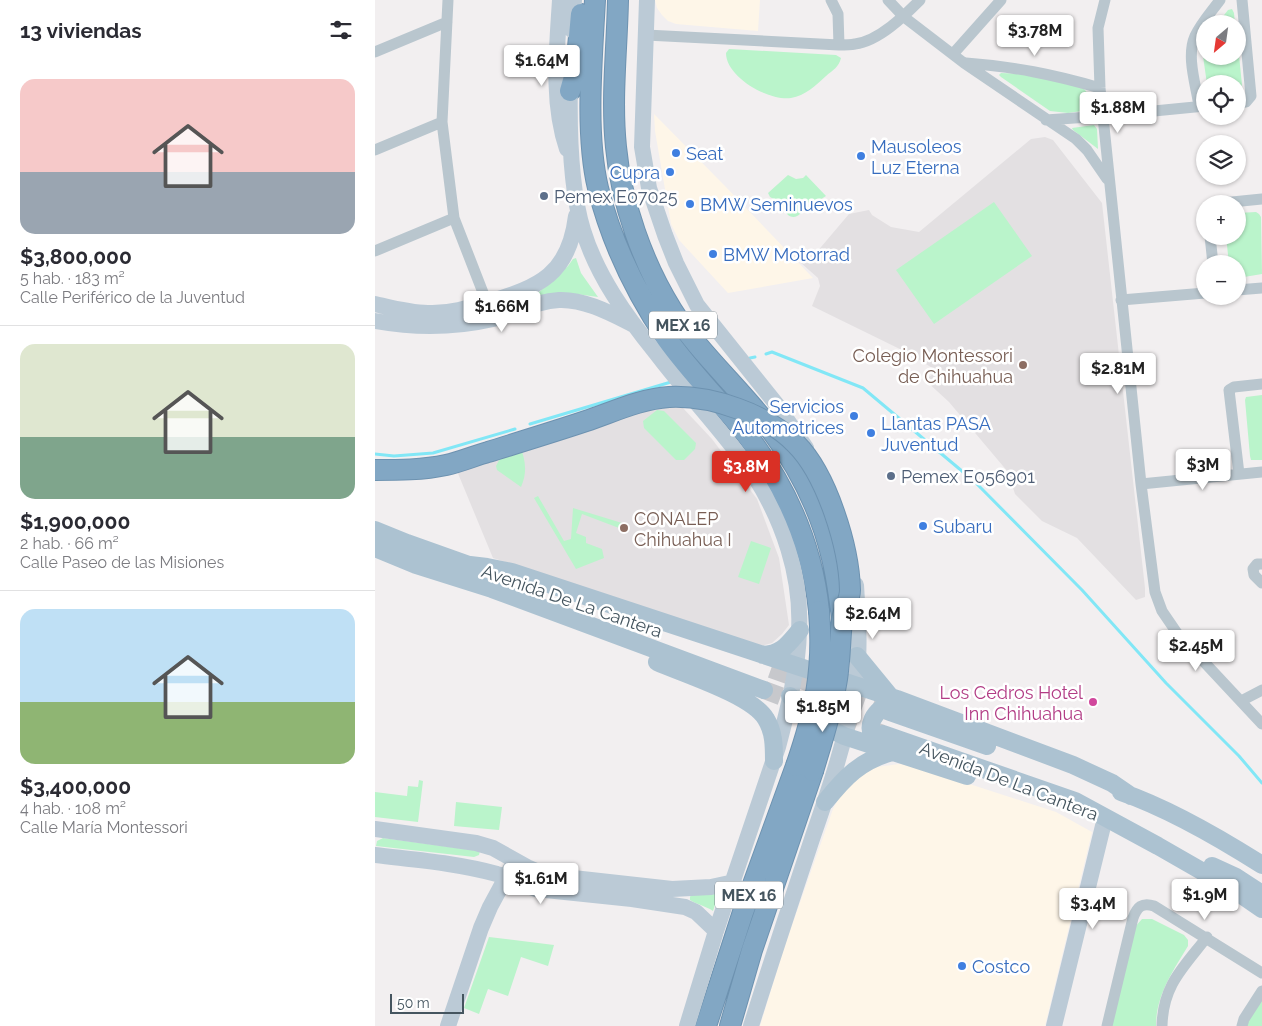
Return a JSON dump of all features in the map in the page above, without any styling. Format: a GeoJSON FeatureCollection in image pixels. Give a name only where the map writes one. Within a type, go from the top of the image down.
{"type":"FeatureCollection","features":[{"type":"Feature","properties":{"kind":"highway"},"geometry":{"type":"LineString","coordinates":[[570,91],[576,70],[583,0]]}},
{"type":"Feature","properties":{"kind":"highway","name":"MEX 16"},"geometry":{"type":"LineString","coordinates":[[595,0],[592,106],[594,153],[598,187],[616,242],[649,309],[668,339],[692,371],[763,456],[794,512],[805,541],[817,590],[821,638],[820,669],[805,769],[729,1026]]}},
{"type":"Feature","properties":{"kind":"highway","name":"MEX 16"},"geometry":{"type":"LineString","coordinates":[[619,0],[614,105],[615,147],[628,211],[639,243],[672,310],[700,349],[761,417],[782,445],[798,473],[813,502],[823,529],[831,556],[842,617],[836,682],[828,720],[743,912],[706,1026]]}},
{"type":"Feature","properties":{"kind":"highway"},"geometry":{"type":"LineString","coordinates":[[375,470],[400,470],[446,465],[540,436],[637,402],[669,397],[699,398],[731,406],[777,428],[796,444],[812,465],[823,485],[839,529],[849,570],[850,593],[842,617]]}},
{"type":"Feature","properties":{"kind":"main road"},"geometry":{"type":"LineString","coordinates":[[560,0],[557,108],[560,126],[573,168]]}},
{"type":"Feature","properties":{"kind":"main road"},"geometry":{"type":"LineString","coordinates":[[574,0],[570,91],[573,168],[583,230],[597,263],[633,325],[732,448],[752,474],[765,496],[789,551],[798,601],[799,632],[795,667],[776,754],[716,931],[687,1026]]}},
{"type":"Feature","properties":{"kind":"main road"},"geometry":{"type":"LineString","coordinates":[[647,0],[642,147],[649,188],[655,208],[676,263],[697,305],[790,423],[824,479],[835,505],[851,554],[857,605],[856,685],[844,736],[825,802],[766,975],[751,1026]]}},
{"type":"Feature","properties":{"kind":"main road"},"geometry":{"type":"LineString","coordinates":[[375,304],[428,313],[458,311],[522,292],[541,283],[555,271],[564,256],[574,234],[578,206]]}},
{"type":"Feature","properties":{"kind":"main road"},"geometry":{"type":"LineString","coordinates":[[375,321],[424,327],[461,325],[495,319],[539,303],[561,300],[585,304],[633,325]]}},
{"type":"Feature","properties":{"kind":"main road","name":"Avenida De La Cantera"},"geometry":{"type":"LineString","coordinates":[[375,530],[469,565],[502,569],[767,662],[795,667],[856,685],[893,703],[1073,765],[1104,779],[1131,796],[1193,825],[1262,865]]}},
{"type":"Feature","properties":{"kind":"main road","name":"Avenida De La Cantera"},"geometry":{"type":"LineString","coordinates":[[375,548],[416,565],[492,589],[764,690]]}},
{"type":"Feature","properties":{"kind":"main road"},"geometry":{"type":"LineString","coordinates":[[492,589],[522,606],[724,690],[757,708],[766,718],[771,729],[776,754]]}},
{"type":"Feature","properties":{"kind":"main road"},"geometry":{"type":"LineString","coordinates":[[799,632],[806,647],[816,656],[827,662],[839,662],[857,652]]}},
{"type":"Feature","properties":{"kind":"main road"},"geometry":{"type":"LineString","coordinates":[[767,662],[799,632]]}},
{"type":"Feature","properties":{"kind":"main road"},"geometry":{"type":"LineString","coordinates":[[857,652],[893,703],[883,705],[871,723],[871,734],[874,741],[1058,807],[1120,833],[1136,834]]}},
{"type":"Feature","properties":{"kind":"main road"},"geometry":{"type":"LineString","coordinates":[[790,696],[806,715],[844,736],[885,744]]}},
{"type":"Feature","properties":{"kind":"main road"},"geometry":{"type":"LineString","coordinates":[[776,754],[797,742],[810,744],[819,748],[825,754],[833,777]]}},
{"type":"Feature","properties":{"kind":"main road"},"geometry":{"type":"LineString","coordinates":[[825,802],[855,769],[870,760],[885,744]]}},
{"type":"Feature","properties":{"kind":"main road","name":"Avenida De La Cantera"},"geometry":{"type":"LineString","coordinates":[[885,744],[1075,802],[1183,860],[1233,889],[1262,909]]}},
{"type":"Feature","properties":{"kind":"main road"},"geometry":{"type":"LineString","coordinates":[[1054,1026],[1103,826]]}},
{"type":"Feature","properties":{"kind":"main road"},"geometry":{"type":"LineString","coordinates":[[375,829],[476,843],[493,848],[534,870],[555,876],[672,896],[685,907],[696,912],[716,931]]}},
{"type":"Feature","properties":{"kind":"main road"},"geometry":{"type":"LineString","coordinates":[[375,855],[472,868],[507,877],[536,889],[672,896],[734,882]]}},
{"type":"Feature","properties":{"kind":"main road"},"geometry":{"type":"LineString","coordinates":[[448,1026],[481,928],[515,859]]}},
{"type":"Feature","properties":{"kind":"main road"},"geometry":{"type":"LineString","coordinates":[[1183,860],[1209,864],[1236,877],[1262,894]]}},
{"type":"Feature","properties":{"kind":"street"},"geometry":{"type":"LineString","coordinates":[[448,0],[442,122],[454,218],[495,319]]}},
{"type":"Feature","properties":{"kind":"street"},"geometry":{"type":"LineString","coordinates":[[831,0],[838,14],[839,45]]}},
{"type":"Feature","properties":{"kind":"street"},"geometry":{"type":"LineString","coordinates":[[888,0],[903,17],[1076,140],[1087,150],[1109,182]]}},
{"type":"Feature","properties":{"kind":"street"},"geometry":{"type":"LineString","coordinates":[[646,35],[839,45],[855,44],[871,39],[903,17],[920,0]]}},
{"type":"Feature","properties":{"kind":"street"},"geometry":{"type":"LineString","coordinates":[[953,54],[1001,0]]}},
{"type":"Feature","properties":{"kind":"street"},"geometry":{"type":"LineString","coordinates":[[1105,0],[1098,28],[1100,88],[1141,484],[1155,592],[1162,612],[1177,633],[1262,724]]}},
{"type":"Feature","properties":{"kind":"street"},"geometry":{"type":"LineString","coordinates":[[1196,78],[1192,59],[1193,43],[1199,29],[1220,0]]}},
{"type":"Feature","properties":{"kind":"street"},"geometry":{"type":"LineString","coordinates":[[1242,0],[1251,96],[1246,102]]}},
{"type":"Feature","properties":{"kind":"street"},"geometry":{"type":"LineString","coordinates":[[375,52],[447,22]]}},
{"type":"Feature","properties":{"kind":"street"},"geometry":{"type":"LineString","coordinates":[[964,62],[1027,69],[1061,76],[1100,88]]}},
{"type":"Feature","properties":{"kind":"street"},"geometry":{"type":"LineString","coordinates":[[1046,120],[1196,107]]}},
{"type":"Feature","properties":{"kind":"street"},"geometry":{"type":"LineString","coordinates":[[375,150],[442,122]]}},
{"type":"Feature","properties":{"kind":"street"},"geometry":{"type":"LineString","coordinates":[[1246,201],[1262,199]]}},
{"type":"Feature","properties":{"kind":"street"},"geometry":{"type":"LineString","coordinates":[[375,251],[454,218]]}},
{"type":"Feature","properties":{"kind":"street"},"geometry":{"type":"LineString","coordinates":[[1246,289],[1262,288]]}},
{"type":"Feature","properties":{"kind":"street"},"geometry":{"type":"LineString","coordinates":[[1121,300],[1196,294]]}},
{"type":"Feature","properties":{"kind":"street"},"geometry":{"type":"LineString","coordinates":[[1239,474],[1230,388],[1262,384]]}},
{"type":"Feature","properties":{"kind":"street"},"geometry":{"type":"LineString","coordinates":[[1141,484],[1262,472]]}},
{"type":"Feature","properties":{"kind":"street"},"geometry":{"type":"LineString","coordinates":[[1262,564],[1257,564],[1253,569],[1254,575],[1262,582]]}},
{"type":"Feature","properties":{"kind":"street"},"geometry":{"type":"LineString","coordinates":[[1241,701],[1262,690]]}},
{"type":"Feature","properties":{"kind":"street"},"geometry":{"type":"LineString","coordinates":[[1107,1026],[1133,918],[1138,908],[1147,904],[1154,906],[1207,937],[1262,973]]}},
{"type":"Feature","properties":{"kind":"street"},"geometry":{"type":"LineString","coordinates":[[1162,1026],[1163,1007],[1172,982],[1207,937]]}},
{"type":"Feature","properties":{"kind":"street"},"geometry":{"type":"LineString","coordinates":[[1242,1026],[1244,1019],[1262,991]]}},
{"type":"Feature","properties":{"kind":"shaded area"},"geometry":{"type":"Polygon","coordinates":[[[655,0],[760,0],[758,31],[676,24],[668,21],[662,15],[657,8],[655,0]]]}},
{"type":"Feature","properties":{"kind":"shaded area"},"geometry":{"type":"Polygon","coordinates":[[[654,114],[813,278],[728,293],[679,240],[671,224],[655,131],[654,114]]]}},
{"type":"Feature","properties":{"kind":"shaded area","name":"Colegio Montessori de Chihuahua"},"geometry":{"type":"Polygon","coordinates":[[[1045,137],[1053,140],[1102,203],[1145,588],[1145,597],[1136,600],[1077,538],[1042,521],[1015,494],[1008,472],[949,402],[925,380],[937,371],[910,354],[812,306],[820,286],[818,278],[801,263],[810,260],[849,214],[869,210],[872,215],[891,227],[919,232],[1031,139],[1045,137]]]}},
{"type":"Feature","properties":{"kind":"shaded area","name":"CONALEP Chihuahua I"},"geometry":{"type":"Polygon","coordinates":[[[667,391],[712,439],[757,499],[779,558],[789,625],[772,643],[761,646],[493,558],[452,459],[667,391]]]}},
{"type":"Feature","properties":{"kind":"shaded area","name":"Costco"},"geometry":{"type":"Polygon","coordinates":[[[899,764],[911,765],[1056,812],[1092,832],[1045,1026],[760,1026],[784,948],[833,809],[842,792],[858,777],[877,767],[899,764]]]}},
{"type":"Feature","properties":{"kind":"green space"},"geometry":{"type":"Polygon","coordinates":[[[1232,9],[1234,15],[1224,15],[1228,10],[1232,9]]]}},
{"type":"Feature","properties":{"kind":"green space"},"geometry":{"type":"Polygon","coordinates":[[[729,49],[836,55],[841,58],[839,64],[810,90],[796,97],[782,98],[760,91],[741,79],[728,62],[726,53],[729,49]]]}},
{"type":"Feature","properties":{"kind":"green space"},"geometry":{"type":"Polygon","coordinates":[[[1204,65],[1240,65],[1241,75],[1206,75],[1204,65]]]}},
{"type":"Feature","properties":{"kind":"green space"},"geometry":{"type":"Polygon","coordinates":[[[1001,73],[1044,75],[1084,89],[1090,96],[1091,108],[1089,110],[1068,113],[1050,111],[1001,77],[999,75],[1001,73]]]}},
{"type":"Feature","properties":{"kind":"green space"},"geometry":{"type":"Polygon","coordinates":[[[1094,125],[1097,129],[1098,149],[1072,128],[1094,125]]]}},
{"type":"Feature","properties":{"kind":"green space"},"geometry":{"type":"Polygon","coordinates":[[[788,175],[796,179],[803,178],[806,175],[826,196],[818,201],[804,203],[801,213],[794,217],[790,216],[784,210],[783,204],[770,197],[768,193],[788,175]]]}},
{"type":"Feature","properties":{"kind":"green space"},"geometry":{"type":"Polygon","coordinates":[[[994,202],[1032,256],[934,324],[896,270],[994,202]]]}},
{"type":"Feature","properties":{"kind":"green space"},"geometry":{"type":"Polygon","coordinates":[[[1256,212],[1261,217],[1262,274],[1246,277],[1246,255],[1228,255],[1227,245],[1246,245],[1246,213],[1256,212]]]}},
{"type":"Feature","properties":{"kind":"green space"},"geometry":{"type":"Polygon","coordinates":[[[576,258],[581,273],[598,297],[576,294],[507,309],[504,306],[505,303],[539,292],[576,258]]]}},
{"type":"Feature","properties":{"kind":"green space"},"geometry":{"type":"Polygon","coordinates":[[[1262,395],[1262,460],[1251,460],[1245,400],[1246,397],[1262,395]]]}},
{"type":"Feature","properties":{"kind":"green space"},"geometry":{"type":"Polygon","coordinates":[[[657,410],[664,411],[696,443],[695,449],[684,460],[676,460],[644,428],[643,421],[657,410]]]}},
{"type":"Feature","properties":{"kind":"green space"},"geometry":{"type":"Polygon","coordinates":[[[507,445],[520,445],[525,466],[525,476],[521,487],[497,470],[496,466],[507,445]]]}},
{"type":"Feature","properties":{"kind":"green space"},"geometry":{"type":"Polygon","coordinates":[[[538,496],[564,541],[571,539],[573,508],[622,523],[619,528],[582,514],[576,533],[586,537],[586,543],[602,549],[604,558],[576,569],[534,498],[538,496]]]}},
{"type":"Feature","properties":{"kind":"green space"},"geometry":{"type":"Polygon","coordinates":[[[751,541],[771,548],[759,584],[738,577],[751,541]]]}},
{"type":"Feature","properties":{"kind":"green space"},"geometry":{"type":"Polygon","coordinates":[[[419,780],[423,781],[418,822],[375,817],[375,792],[407,796],[408,786],[418,787],[419,780]]]}},
{"type":"Feature","properties":{"kind":"green space"},"geometry":{"type":"Polygon","coordinates":[[[456,802],[502,807],[499,830],[454,826],[456,802]]]}},
{"type":"Feature","properties":{"kind":"green space"},"geometry":{"type":"Polygon","coordinates":[[[383,838],[480,851],[479,855],[474,857],[376,846],[377,841],[383,838]]]}},
{"type":"Feature","properties":{"kind":"green space"},"geometry":{"type":"Polygon","coordinates":[[[719,893],[713,911],[690,900],[691,895],[719,893]]]}},
{"type":"Feature","properties":{"kind":"green space"},"geometry":{"type":"Polygon","coordinates":[[[1142,919],[1152,919],[1184,935],[1188,940],[1188,946],[1171,974],[1162,994],[1156,1026],[1111,1026],[1135,927],[1142,919]]]}},
{"type":"Feature","properties":{"kind":"green space"},"geometry":{"type":"Polygon","coordinates":[[[489,937],[554,945],[548,966],[521,957],[508,996],[488,989],[479,1014],[464,1008],[489,937]]]}},
{"type":"Feature","properties":{"kind":"green space"},"geometry":{"type":"Polygon","coordinates":[[[1262,995],[1262,1026],[1243,1026],[1262,995]]]}},
{"type":"Feature","properties":{"kind":"waterway"},"geometry":{"type":"LineString","coordinates":[[766,354],[772,352],[863,388],[975,482],[1082,590],[1166,683],[1239,756],[1262,783]]}},
{"type":"Feature","properties":{"kind":"waterway"},"geometry":{"type":"LineString","coordinates":[[750,358],[755,357]]}},
{"type":"Feature","properties":{"kind":"waterway"},"geometry":{"type":"LineString","coordinates":[[530,424],[671,382]]}},
{"type":"Feature","properties":{"kind":"waterway"},"geometry":{"type":"LineString","coordinates":[[375,454],[394,456],[433,453],[515,429]]}},
{"type":"Feature","properties":{"kind":"tunnel"},"geometry":{"type":"LineString","coordinates":[[771,669],[890,712]]}},
{"type":"Feature","properties":{"kind":"tunnel"},"geometry":{"type":"LineString","coordinates":[[764,690],[883,734]]}},
{"type":"Feature","properties":{"kind":"place","name":"Seat"},"geometry":{"type":"Point","coordinates":[676,153]}},
{"type":"Feature","properties":{"kind":"place","name":"Mausoleos Luz Eterna"},"geometry":{"type":"Point","coordinates":[861,156]}},
{"type":"Feature","properties":{"kind":"place","name":"Cupra"},"geometry":{"type":"Point","coordinates":[670,172]}},
{"type":"Feature","properties":{"kind":"place","name":"Pemex E07025"},"geometry":{"type":"Point","coordinates":[544,196]}},
{"type":"Feature","properties":{"kind":"place","name":"BMW Seminuevos"},"geometry":{"type":"Point","coordinates":[690,204]}},
{"type":"Feature","properties":{"kind":"place","name":"BMW Motorrad"},"geometry":{"type":"Point","coordinates":[713,254]}},
{"type":"Feature","properties":{"kind":"place","name":"Colegio Montessori de Chihuahua"},"geometry":{"type":"Point","coordinates":[1023,365]}},
{"type":"Feature","properties":{"kind":"place","name":"Servicios Automotrices"},"geometry":{"type":"Point","coordinates":[854,416]}},
{"type":"Feature","properties":{"kind":"place","name":"Llantas PASA Juventud"},"geometry":{"type":"Point","coordinates":[871,433]}},
{"type":"Feature","properties":{"kind":"place","name":"Pemex E056901"},"geometry":{"type":"Point","coordinates":[891,476]}},
{"type":"Feature","properties":{"kind":"place","name":"Subaru"},"geometry":{"type":"Point","coordinates":[923,526]}},
{"type":"Feature","properties":{"kind":"place","name":"CONALEP Chihuahua I"},"geometry":{"type":"Point","coordinates":[624,528]}},
{"type":"Feature","properties":{"kind":"place","name":"Los Cedros Hotel Inn Chihuahua"},"geometry":{"type":"Point","coordinates":[1093,702]}},
{"type":"Feature","properties":{"kind":"place","name":"Costco"},"geometry":{"type":"Point","coordinates":[962,966]}}]}
